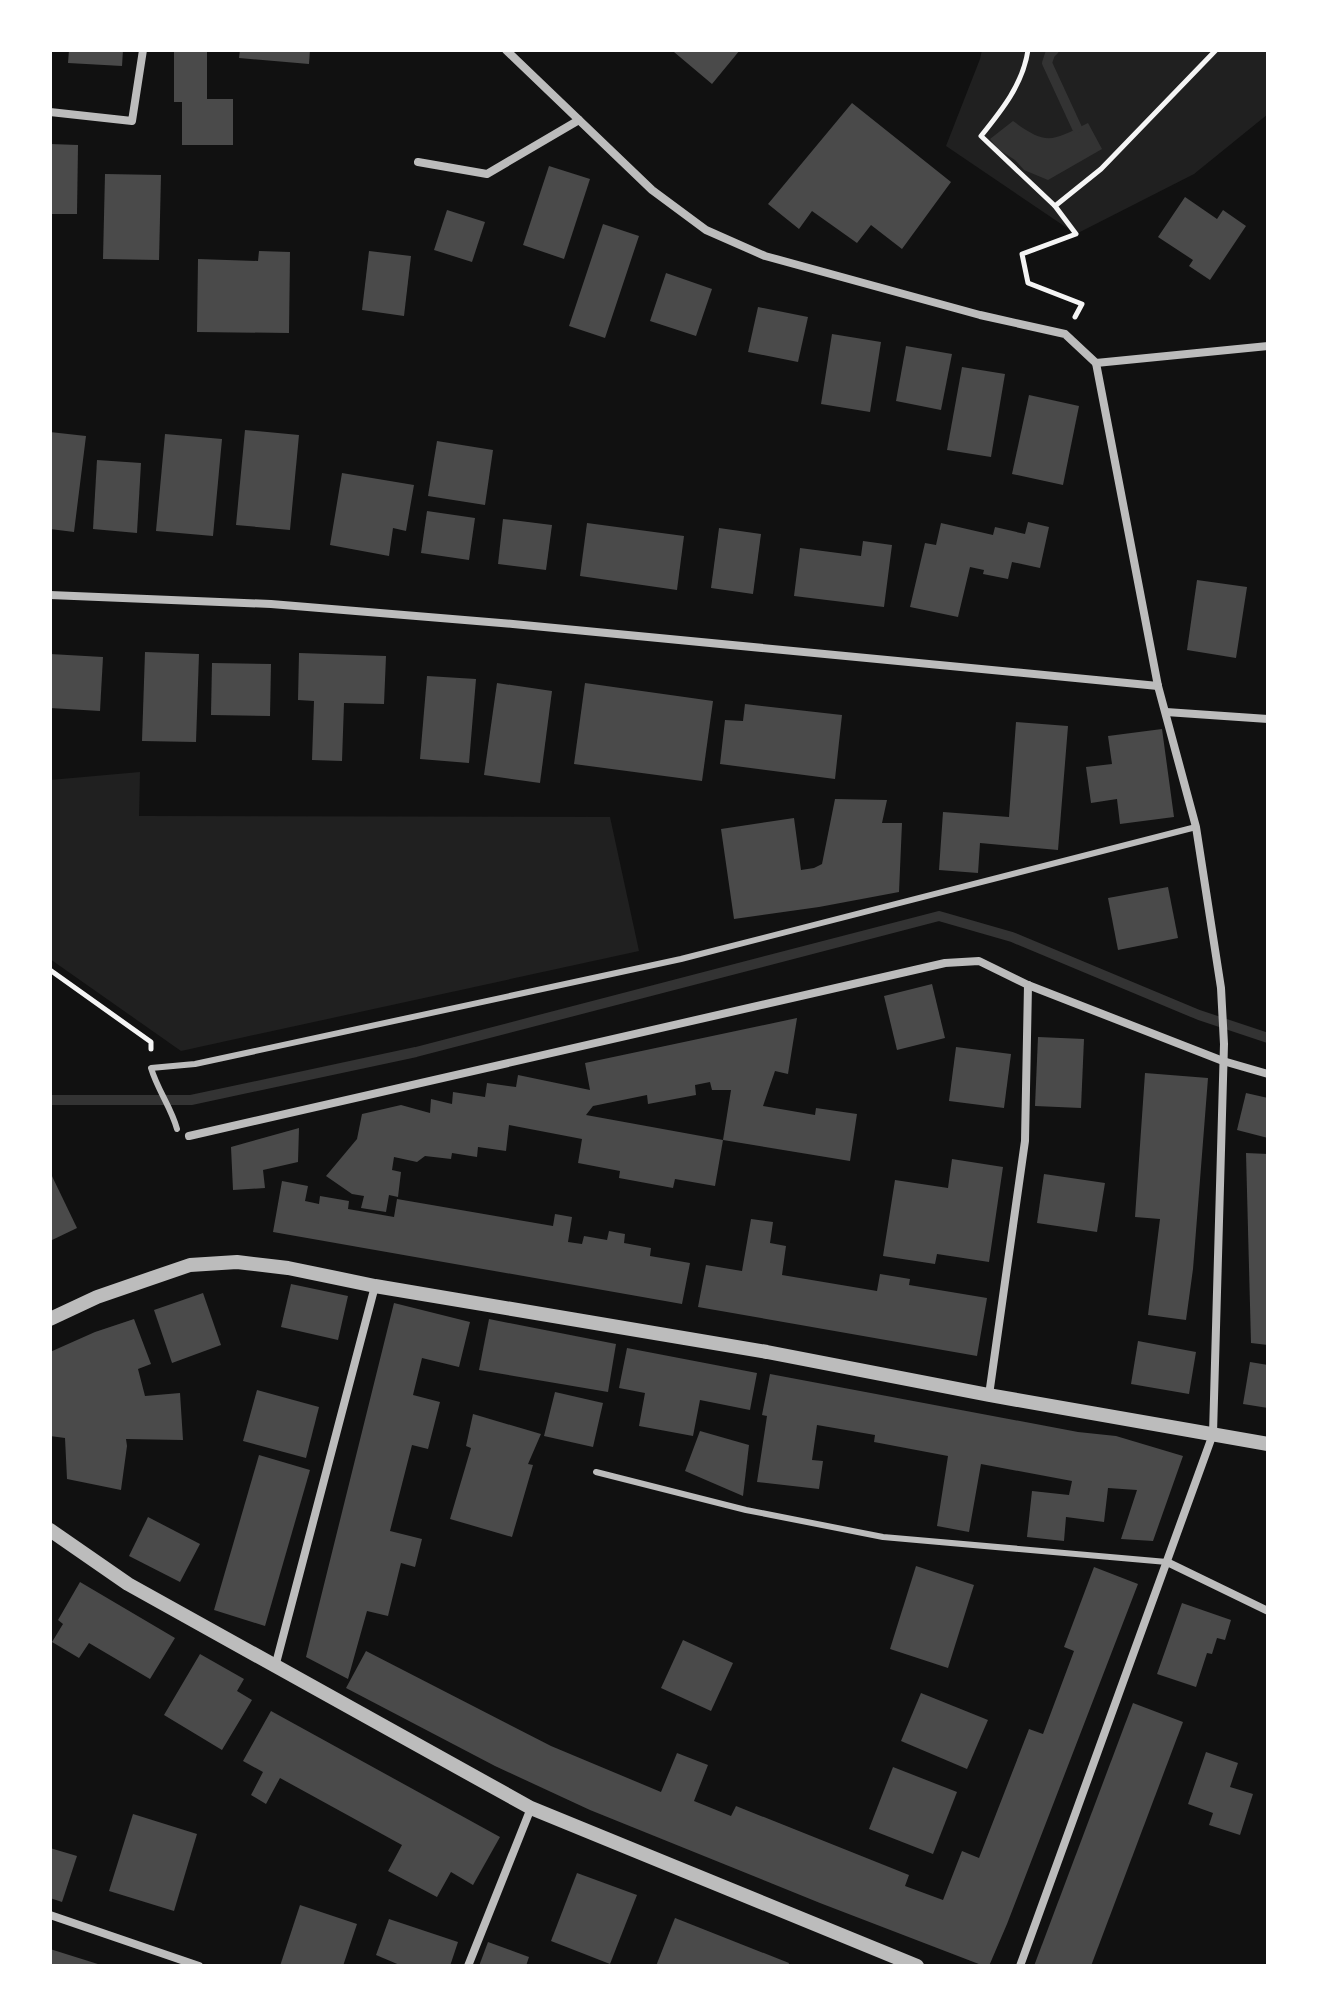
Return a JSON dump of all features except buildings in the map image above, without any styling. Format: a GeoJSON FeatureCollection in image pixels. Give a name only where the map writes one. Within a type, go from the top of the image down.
{"type":"FeatureCollection","features":[{"type":"Feature","properties":{"kind":"street"},"geometry":{"type":"LineString","coordinates":[[50,112],[132,121],[143,50]]}},
{"type":"Feature","properties":{"kind":"street"},"geometry":{"type":"LineString","coordinates":[[506,50],[652,190],[706,230],[765,256],[980,315],[1065,334],[1096,363],[1158,686],[1196,827],[1221,988],[1224,1044],[1213,1434],[1020,1966]]}},
{"type":"Feature","properties":{"kind":"street"},"geometry":{"type":"LineString","coordinates":[[418,162],[487,174],[579,120]]}},
{"type":"Feature","properties":{"kind":"street"},"geometry":{"type":"LineString","coordinates":[[1096,363],[1268,346]]}},
{"type":"Feature","properties":{"kind":"street"},"geometry":{"type":"LineString","coordinates":[[50,595],[271,604],[468,620],[1158,686]]}},
{"type":"Feature","properties":{"kind":"street"},"geometry":{"type":"LineString","coordinates":[[1166,712],[1268,719]]}},
{"type":"Feature","properties":{"kind":"street"},"geometry":{"type":"LineString","coordinates":[[189,1136],[945,963],[979,961],[1028,985],[1223,1061],[1268,1074]]}},
{"type":"Feature","properties":{"kind":"street"},"geometry":{"type":"LineString","coordinates":[[989,1395],[1025,1141],[1028,985]]}},
{"type":"Feature","properties":{"kind":"street"},"geometry":{"type":"LineString","coordinates":[[50,1319],[97,1297],[190,1265],[237,1262],[288,1268],[1268,1444]]}},
{"type":"Feature","properties":{"kind":"street"},"geometry":{"type":"LineString","coordinates":[[275,1668],[375,1286]]}},
{"type":"Feature","properties":{"kind":"street"},"geometry":{"type":"LineString","coordinates":[[50,1530],[128,1584],[531,1808],[917,1966]]}},
{"type":"Feature","properties":{"kind":"street"},"geometry":{"type":"LineString","coordinates":[[1167,1562],[1268,1611]]}},
{"type":"Feature","properties":{"kind":"street"},"geometry":{"type":"LineString","coordinates":[[468,1966],[531,1808]]}},
{"type":"Feature","properties":{"kind":"street"},"geometry":{"type":"LineString","coordinates":[[50,1915],[199,1966]]}},
{"type":"Feature","properties":{"kind":"lane"},"geometry":{"type":"LineString","coordinates":[[177,1129],[173,1112],[155,1083],[151,1068],[195,1064],[681,959],[1196,827]]}},
{"type":"Feature","properties":{"kind":"lane"},"geometry":{"type":"LineString","coordinates":[[596,1472],[746,1510],[883,1537],[1167,1562]]}},
{"type":"Feature","properties":{"kind":"path"},"geometry":{"type":"LineString","coordinates":[[1028,50],[1026,65],[1010,99],[981,136],[1055,206],[1076,234],[1022,254],[1028,283],[1082,304],[1065,334]]}},
{"type":"Feature","properties":{"kind":"path"},"geometry":{"type":"LineString","coordinates":[[1055,206],[1101,169],[1216,50]]}},
{"type":"Feature","properties":{"kind":"path"},"geometry":{"type":"LineString","coordinates":[[50,970],[151,1042],[151,1068]]}},
{"type":"Feature","properties":{"kind":"shaded area"},"geometry":{"type":"Polygon","coordinates":[[[982,50],[1268,50],[1268,114],[1194,174],[1076,234],[946,146],[982,50]]]}},
{"type":"Feature","properties":{"kind":"shaded area"},"geometry":{"type":"Polygon","coordinates":[[[1013,121],[1034,134],[1050,138],[1088,123],[1102,149],[1048,180],[1024,170],[990,139],[1013,121]]]}},
{"type":"Feature","properties":{"kind":"shaded area"},"geometry":{"type":"Polygon","coordinates":[[[140,772],[139,816],[610,817],[639,951],[181,1051],[50,959],[50,780],[140,772]]]}},
{"type":"Feature","properties":{"kind":"waterway"},"geometry":{"type":"LineString","coordinates":[[1054,50],[1047,63],[1077,128]]}},
{"type":"Feature","properties":{"kind":"waterway"},"geometry":{"type":"LineString","coordinates":[[50,1100],[191,1100],[416,1052],[939,916],[1012,937],[1199,1015],[1268,1038]]}}]}
